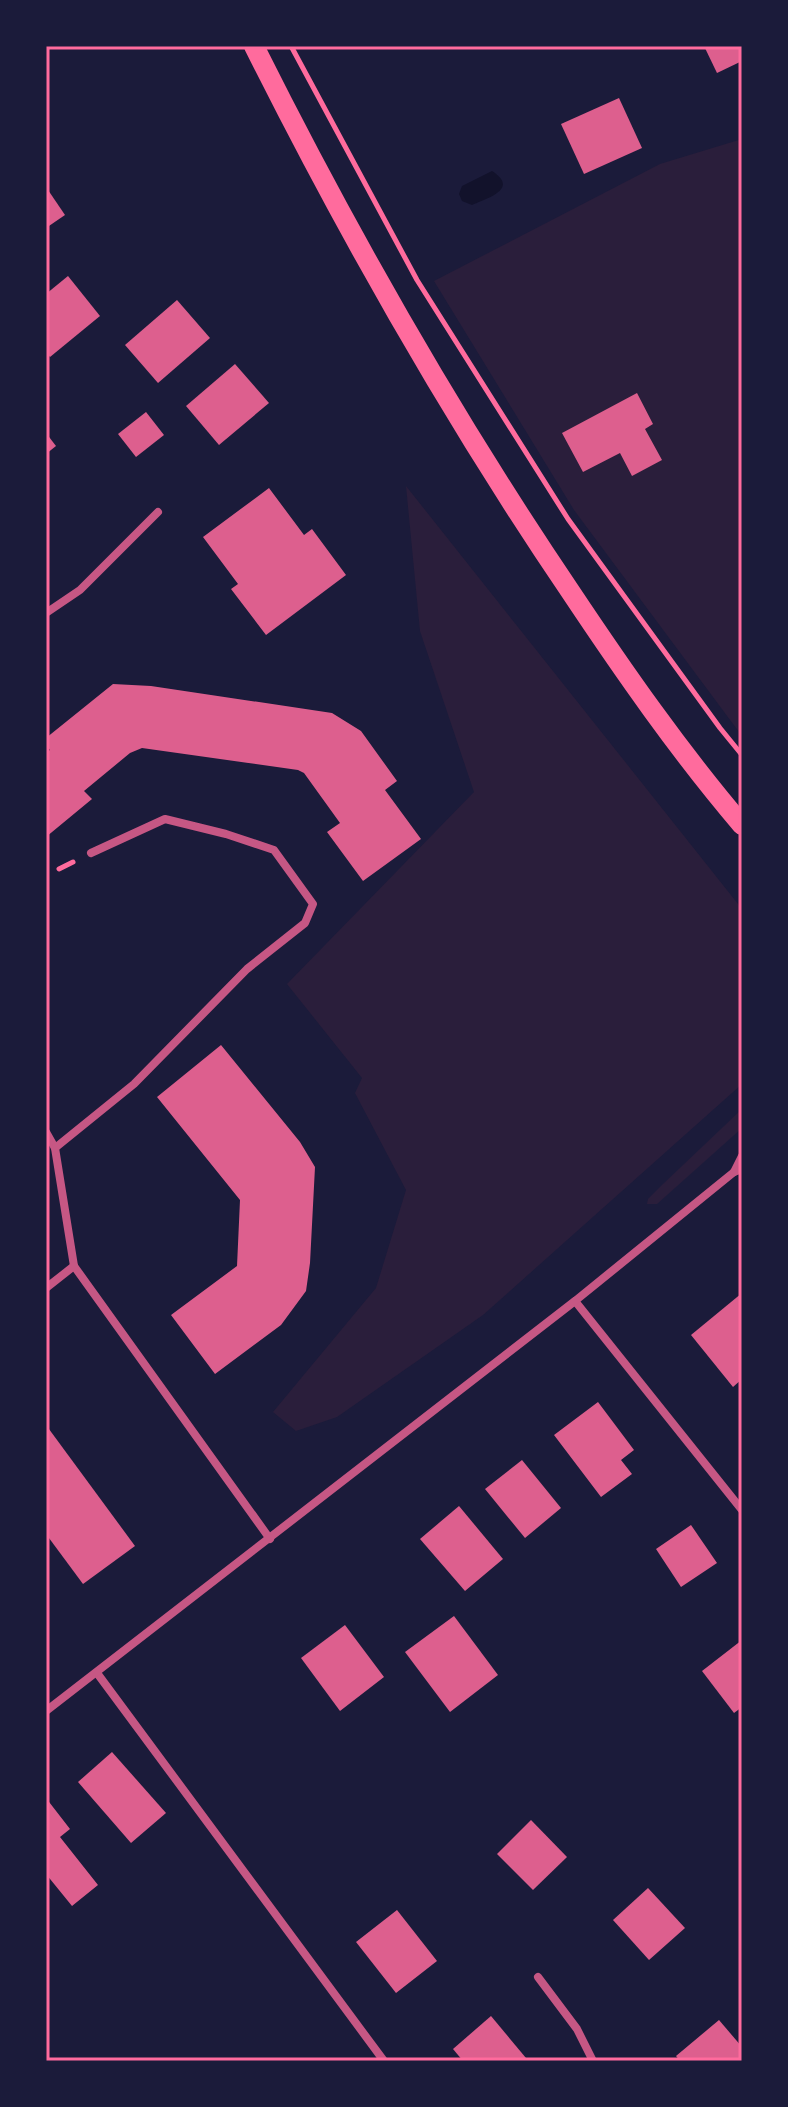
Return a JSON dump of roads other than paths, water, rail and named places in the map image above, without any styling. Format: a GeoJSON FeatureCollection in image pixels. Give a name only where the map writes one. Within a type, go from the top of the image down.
{"type":"FeatureCollection","features":[{"type":"Feature","properties":{"kind":"main road"},"geometry":{"type":"LineString","coordinates":[[254,46],[307,153],[456,415],[617,663],[742,825]]}},
{"type":"Feature","properties":{"kind":"street"},"geometry":{"type":"LineString","coordinates":[[46,613],[80,590],[158,512]]}},
{"type":"Feature","properties":{"kind":"street"},"geometry":{"type":"LineString","coordinates":[[55,1148],[134,1084],[247,969],[305,923],[313,904],[274,850],[165,819],[91,853]]}},
{"type":"Feature","properties":{"kind":"street"},"geometry":{"type":"LineString","coordinates":[[46,1132],[55,1148],[74,1266],[270,1539]]}},
{"type":"Feature","properties":{"kind":"street"},"geometry":{"type":"LineString","coordinates":[[46,1711],[575,1301],[738,1171],[742,1156]]}},
{"type":"Feature","properties":{"kind":"street"},"geometry":{"type":"LineString","coordinates":[[46,1288],[74,1266]]}},
{"type":"Feature","properties":{"kind":"street"},"geometry":{"type":"LineString","coordinates":[[575,1301],[742,1510]]}},
{"type":"Feature","properties":{"kind":"street"},"geometry":{"type":"LineString","coordinates":[[97,1673],[384,2061]]}},
{"type":"Feature","properties":{"kind":"street"},"geometry":{"type":"LineString","coordinates":[[538,1977],[577,2029],[593,2061]]}}]}
